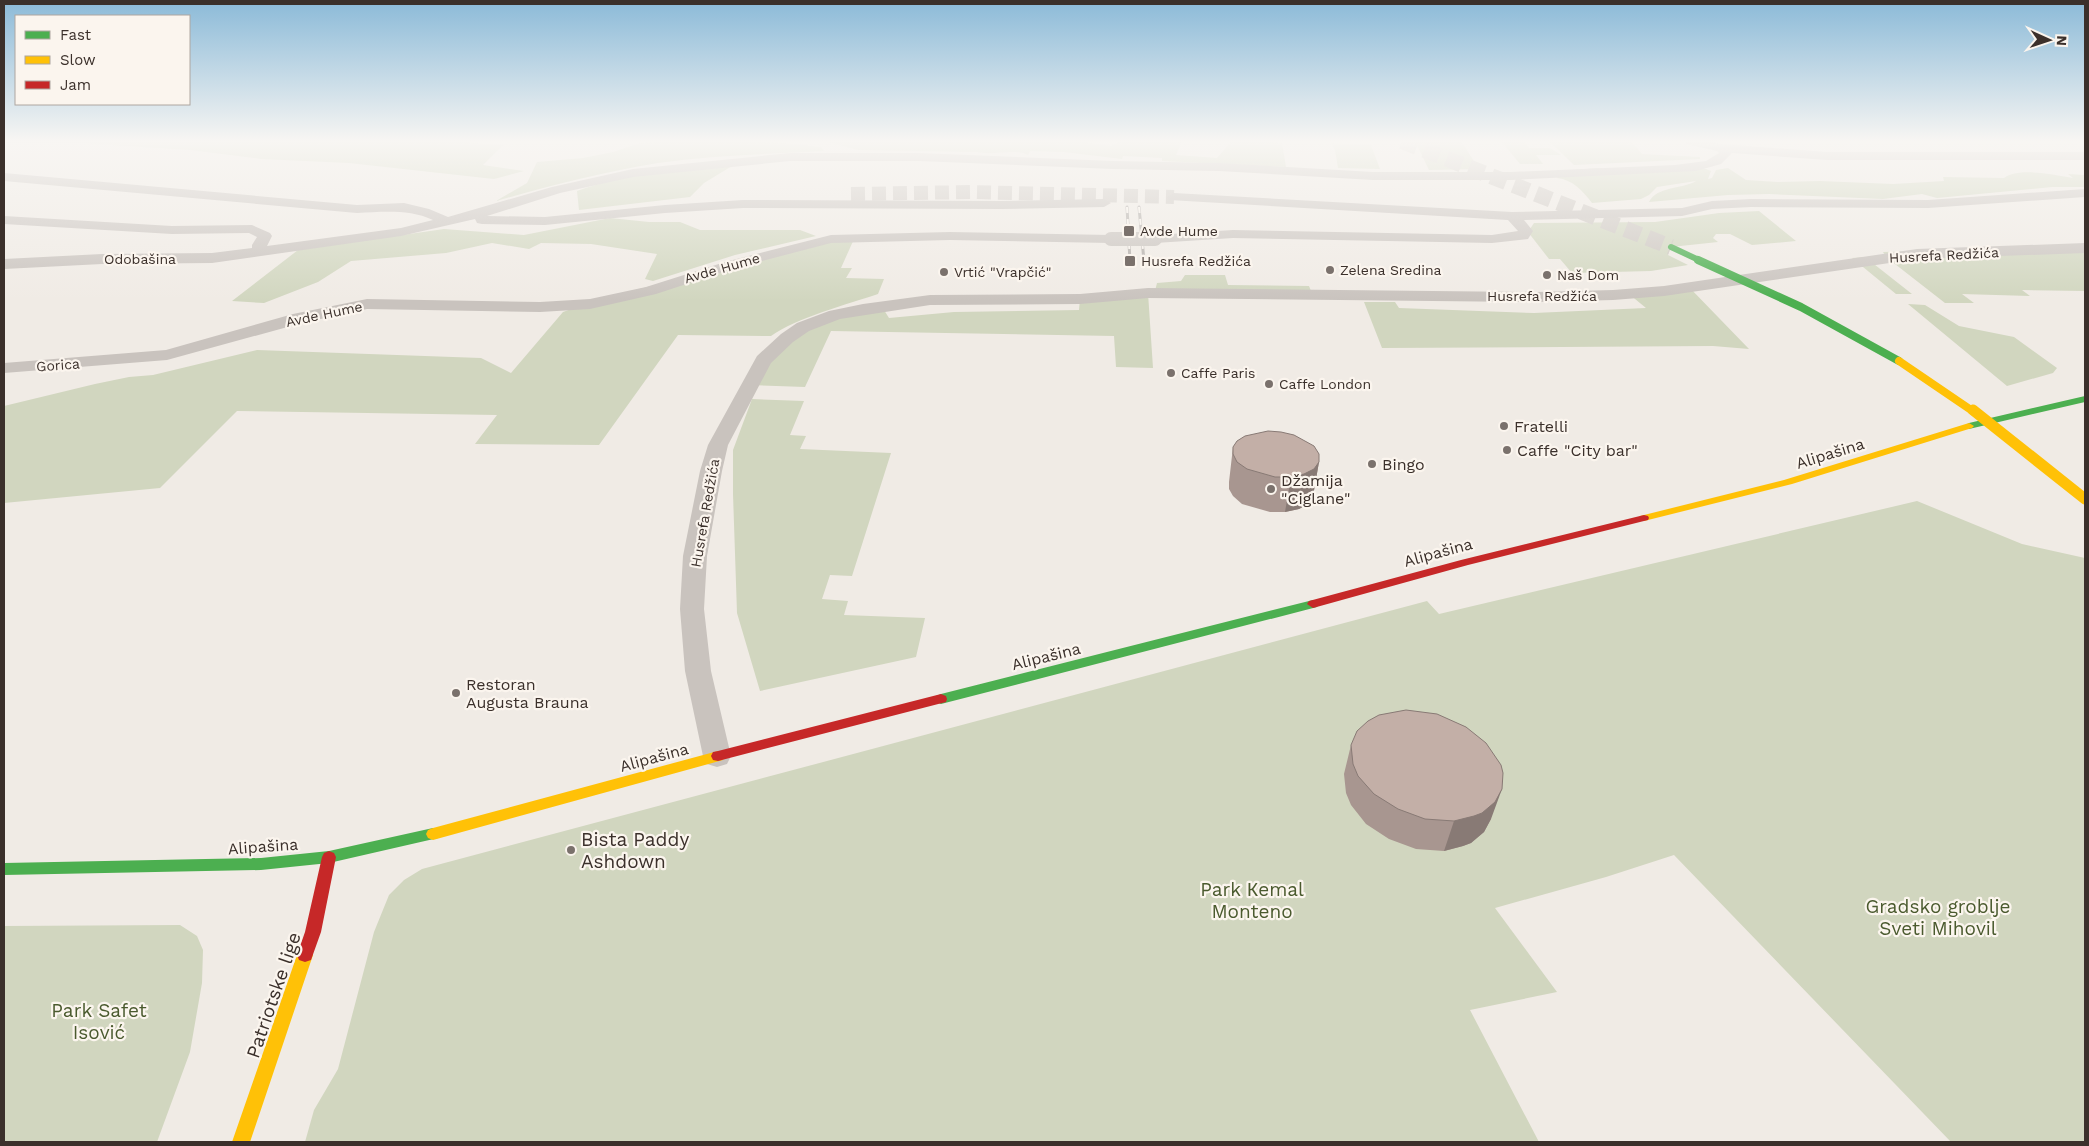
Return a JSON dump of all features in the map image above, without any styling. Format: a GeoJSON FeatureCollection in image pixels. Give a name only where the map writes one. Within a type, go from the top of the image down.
{"type":"FeatureCollection","features":[{"type":"Feature","properties":{"kind":"main road"},"geometry":{"type":"LineString","coordinates":[[1671,247],[1786,298],[1926,377],[1965,405],[2085,499]]}},
{"type":"Feature","properties":{"kind":"main road","name":"Alipašina"},"geometry":{"type":"LineString","coordinates":[[4,869],[261,864],[329,857],[460,827],[717,756],[1260,618],[1465,562],[1788,482],[1978,423],[2085,399]]}},
{"type":"Feature","properties":{"kind":"main road","name":"Patriotske lige"},"geometry":{"type":"LineString","coordinates":[[241,1142],[313,932],[329,857]]}},
{"type":"Feature","properties":{"kind":"street"},"geometry":{"type":"LineString","coordinates":[[197,194],[357,209],[399,206],[427,211],[447,222]]}},
{"type":"Feature","properties":{"kind":"street","name":"Odobašina"},"geometry":{"type":"LineString","coordinates":[[4,273],[11,263],[102,259],[212,258],[401,232],[472,216],[542,194]]}},
{"type":"Feature","properties":{"kind":"street"},"geometry":{"type":"LineString","coordinates":[[582,216],[605,210],[705,197],[760,194]]}},
{"type":"Feature","properties":{"kind":"street"},"geometry":{"type":"LineString","coordinates":[[1466,212],[1781,203],[1928,204],[2064,194]]}},
{"type":"Feature","properties":{"kind":"street"},"geometry":{"type":"LineString","coordinates":[[1174,197],[1512,216],[1682,212],[1712,205]]}},
{"type":"Feature","properties":{"kind":"street"},"geometry":{"type":"LineString","coordinates":[[472,216],[482,220],[545,220],[703,206],[772,203],[853,205],[1104,203]]}},
{"type":"Feature","properties":{"kind":"street","name":"Avde Hume"},"geometry":{"type":"LineString","coordinates":[[113,361],[167,355],[299,318],[367,304],[540,307],[590,304],[650,291],[730,265],[831,239],[950,236],[1155,239],[1233,234],[1492,239],[1523,236],[1526,231],[1512,216]]}},
{"type":"Feature","properties":{"kind":"street"},"geometry":{"type":"LineString","coordinates":[[4,220],[172,230],[252,229],[265,236],[259,245],[261,250]]}},
{"type":"Feature","properties":{"kind":"street","name":"Husrefa Redžića"},"geometry":{"type":"LineString","coordinates":[[717,756],[698,671],[692,609],[695,556],[711,471],[718,445],[763,360],[786,338],[803,326],[835,315],[863,309],[930,300],[1080,299],[1148,293],[1537,297],[1613,295],[1664,291],[1918,254],[2085,248]]}},
{"type":"Feature","properties":{"kind":"street","name":"Gorica"},"geometry":{"type":"LineString","coordinates":[[4,368],[113,361]]}},
{"type":"Feature","properties":{"kind":"green space"},"geometry":{"type":"Polygon","coordinates":[[[507,194],[520,194],[496,201],[507,194]]]}},
{"type":"Feature","properties":{"kind":"green space"},"geometry":{"type":"Polygon","coordinates":[[[577,194],[693,194],[690,197],[579,210],[577,194]]]}},
{"type":"Feature","properties":{"kind":"green space"},"geometry":{"type":"Polygon","coordinates":[[[1585,194],[1650,194],[1641,199],[1592,203],[1585,194]]]}},
{"type":"Feature","properties":{"kind":"green space"},"geometry":{"type":"Polygon","coordinates":[[[1656,194],[1749,194],[1649,202],[1656,194]]]}},
{"type":"Feature","properties":{"kind":"green space"},"geometry":{"type":"Polygon","coordinates":[[[1780,194],[1918,194],[1883,199],[1780,194]]]}},
{"type":"Feature","properties":{"kind":"green space"},"geometry":{"type":"Polygon","coordinates":[[[1924,194],[1974,194],[1937,198],[1924,194]]]}},
{"type":"Feature","properties":{"kind":"green space"},"geometry":{"type":"Polygon","coordinates":[[[1759,211],[1796,241],[1752,245],[1730,234],[1716,234],[1713,238],[1718,242],[1671,247],[1668,255],[1688,265],[1651,271],[1572,273],[1560,259],[1549,259],[1528,232],[1534,223],[1655,222],[1719,213],[1759,211]]]}},
{"type":"Feature","properties":{"kind":"green space"},"geometry":{"type":"Polygon","coordinates":[[[610,218],[649,222],[680,222],[700,230],[800,230],[816,236],[735,255],[653,281],[645,279],[657,254],[591,244],[541,243],[529,249],[492,243],[446,253],[351,261],[318,282],[264,303],[232,301],[298,250],[444,229],[524,235],[610,218]]]}},
{"type":"Feature","properties":{"kind":"green space"},"geometry":{"type":"Polygon","coordinates":[[[854,239],[841,268],[852,268],[846,278],[884,279],[878,294],[808,317],[771,336],[678,335],[599,445],[475,444],[497,415],[237,411],[160,488],[4,503],[4,406],[95,384],[129,377],[153,375],[257,350],[481,358],[511,373],[563,312],[596,300],[818,244],[854,239]]]}},
{"type":"Feature","properties":{"kind":"green space"},"geometry":{"type":"Polygon","coordinates":[[[2085,246],[2085,291],[2022,290],[2030,296],[1962,294],[1974,303],[1945,303],[1886,257],[1883,252],[2085,246]]]}},
{"type":"Feature","properties":{"kind":"green space"},"geometry":{"type":"Polygon","coordinates":[[[1865,257],[1912,294],[1896,294],[1852,258],[1865,257]]]}},
{"type":"Feature","properties":{"kind":"green space"},"geometry":{"type":"Polygon","coordinates":[[[1185,275],[1225,275],[1228,285],[1309,286],[1311,291],[1155,291],[1157,283],[1181,281],[1185,275]]]}},
{"type":"Feature","properties":{"kind":"green space"},"geometry":{"type":"Polygon","coordinates":[[[1688,286],[1749,349],[1713,346],[1382,348],[1364,302],[1395,302],[1399,308],[1534,313],[1646,308],[1629,294],[1688,286]]]}},
{"type":"Feature","properties":{"kind":"green space"},"geometry":{"type":"Polygon","coordinates":[[[1148,293],[1153,368],[1116,367],[1114,336],[831,331],[805,387],[749,385],[763,360],[824,319],[884,310],[889,318],[954,312],[1079,310],[1080,299],[1148,293]]]}},
{"type":"Feature","properties":{"kind":"green space"},"geometry":{"type":"Polygon","coordinates":[[[1908,304],[1925,305],[1959,326],[2014,337],[2057,368],[2053,373],[2007,386],[1908,304]]]}},
{"type":"Feature","properties":{"kind":"green space"},"geometry":{"type":"Polygon","coordinates":[[[752,399],[804,401],[790,435],[806,436],[800,449],[891,453],[852,576],[830,575],[822,599],[848,601],[844,615],[925,618],[916,657],[760,691],[737,613],[733,494],[733,450],[752,399]]]}},
{"type":"Feature","properties":{"kind":"green space","name":"Park Кemal Monteno"},"geometry":{"type":"Polygon","coordinates":[[[1917,501],[2022,544],[2085,558],[2085,1142],[1951,1142],[1674,855],[1606,877],[1495,908],[1557,992],[1470,1010],[1539,1142],[305,1142],[314,1110],[338,1069],[374,932],[389,895],[404,880],[422,869],[1427,601],[1439,614],[1917,501]]]}},
{"type":"Feature","properties":{"kind":"green space","name":"Park Safet Isović"},"geometry":{"type":"Polygon","coordinates":[[[180,925],[197,936],[203,950],[202,983],[190,1052],[157,1142],[4,1142],[4,926],[180,925]]]}},
{"type":"Feature","properties":{"kind":"building"},"geometry":{"type":"Polygon","coordinates":[[[1268,431],[1294,435],[1314,446],[1319,454],[1319,462],[1314,469],[1304,474],[1291,477],[1275,477],[1247,469],[1237,462],[1233,454],[1233,447],[1237,441],[1245,436],[1268,431]]]}},
{"type":"Feature","properties":{"kind":"building"},"geometry":{"type":"Polygon","coordinates":[[[1406,710],[1437,714],[1466,727],[1486,743],[1501,765],[1503,773],[1502,789],[1495,802],[1482,813],[1454,821],[1425,819],[1398,809],[1374,794],[1358,776],[1353,764],[1351,745],[1357,731],[1368,721],[1379,715],[1406,710]]]}},
{"type":"Feature","properties":{"kind":"tunnel"},"geometry":{"type":"LineString","coordinates":[[1072,194],[1174,197]]}},
{"type":"Feature","properties":{"kind":"tunnel"},"geometry":{"type":"LineString","coordinates":[[1538,194],[1671,247]]}},
{"type":"Feature","properties":{"kind":"railway"},"geometry":{"type":"LineString","coordinates":[[1127,207],[1130,261]]}},
{"type":"Feature","properties":{"kind":"railway"},"geometry":{"type":"LineString","coordinates":[[1139,207],[1144,261]]}},
{"type":"Feature","properties":{"kind":"traffic: fast"},"geometry":{"type":"LineString","coordinates":[[1671,247],[1801,307],[1899,361]]}},
{"type":"Feature","properties":{"kind":"traffic: fast"},"geometry":{"type":"LineString","coordinates":[[1969,426],[2085,399]]}},
{"type":"Feature","properties":{"kind":"traffic: fast"},"geometry":{"type":"LineString","coordinates":[[941,699],[1313,604]]}},
{"type":"Feature","properties":{"kind":"traffic: fast"},"geometry":{"type":"LineString","coordinates":[[4,869],[261,864],[329,857],[433,834]]}},
{"type":"Feature","properties":{"kind":"traffic: slow"},"geometry":{"type":"LineString","coordinates":[[1899,361],[1966,405],[2085,499]]}},
{"type":"Feature","properties":{"kind":"traffic: slow"},"geometry":{"type":"LineString","coordinates":[[1644,518],[1788,482],[1969,426]]}},
{"type":"Feature","properties":{"kind":"traffic: slow"},"geometry":{"type":"LineString","coordinates":[[433,834],[718,756]]}},
{"type":"Feature","properties":{"kind":"traffic: slow"},"geometry":{"type":"LineString","coordinates":[[241,1142],[305,955]]}},
{"type":"Feature","properties":{"kind":"traffic: jam"},"geometry":{"type":"LineString","coordinates":[[1313,604],[1465,562],[1644,518]]}},
{"type":"Feature","properties":{"kind":"traffic: jam"},"geometry":{"type":"LineString","coordinates":[[718,756],[941,699]]}},
{"type":"Feature","properties":{"kind":"traffic: jam"},"geometry":{"type":"LineString","coordinates":[[305,955],[313,932],[329,857]]}},
{"type":"Feature","properties":{"kind":"place","name":"Avde Hume"},"geometry":{"type":"Point","coordinates":[1129,231]}},
{"type":"Feature","properties":{"kind":"place","name":"Husrefa Redžića"},"geometry":{"type":"Point","coordinates":[1130,261]}},
{"type":"Feature","properties":{"kind":"place","name":"Zelena Sredina"},"geometry":{"type":"Point","coordinates":[1330,270]}},
{"type":"Feature","properties":{"kind":"place","name":"Vrtić \"Vrapčić\""},"geometry":{"type":"Point","coordinates":[944,272]}},
{"type":"Feature","properties":{"kind":"place","name":"Naš Dom"},"geometry":{"type":"Point","coordinates":[1547,275]}},
{"type":"Feature","properties":{"kind":"place","name":"Caffe Paris"},"geometry":{"type":"Point","coordinates":[1171,373]}},
{"type":"Feature","properties":{"kind":"place","name":"Caffe London"},"geometry":{"type":"Point","coordinates":[1269,384]}},
{"type":"Feature","properties":{"kind":"place","name":"Fratelli"},"geometry":{"type":"Point","coordinates":[1504,426]}},
{"type":"Feature","properties":{"kind":"place","name":"Caffe \"City bar\""},"geometry":{"type":"Point","coordinates":[1507,450]}},
{"type":"Feature","properties":{"kind":"place","name":"Bingo"},"geometry":{"type":"Point","coordinates":[1372,464]}},
{"type":"Feature","properties":{"kind":"place","name":"Džamija \"Ciglane\""},"geometry":{"type":"Point","coordinates":[1271,489]}},
{"type":"Feature","properties":{"kind":"place","name":"Restoran Augusta Brauna"},"geometry":{"type":"Point","coordinates":[456,693]}},
{"type":"Feature","properties":{"kind":"place","name":"Bista Paddy Ashdown"},"geometry":{"type":"Point","coordinates":[571,850]}},
{"type":"Feature","properties":{"kind":"park label","name":"Gradsko groblje Sveti Mihovil"},"geometry":{"type":"Point","coordinates":[1938,917]}}]}
